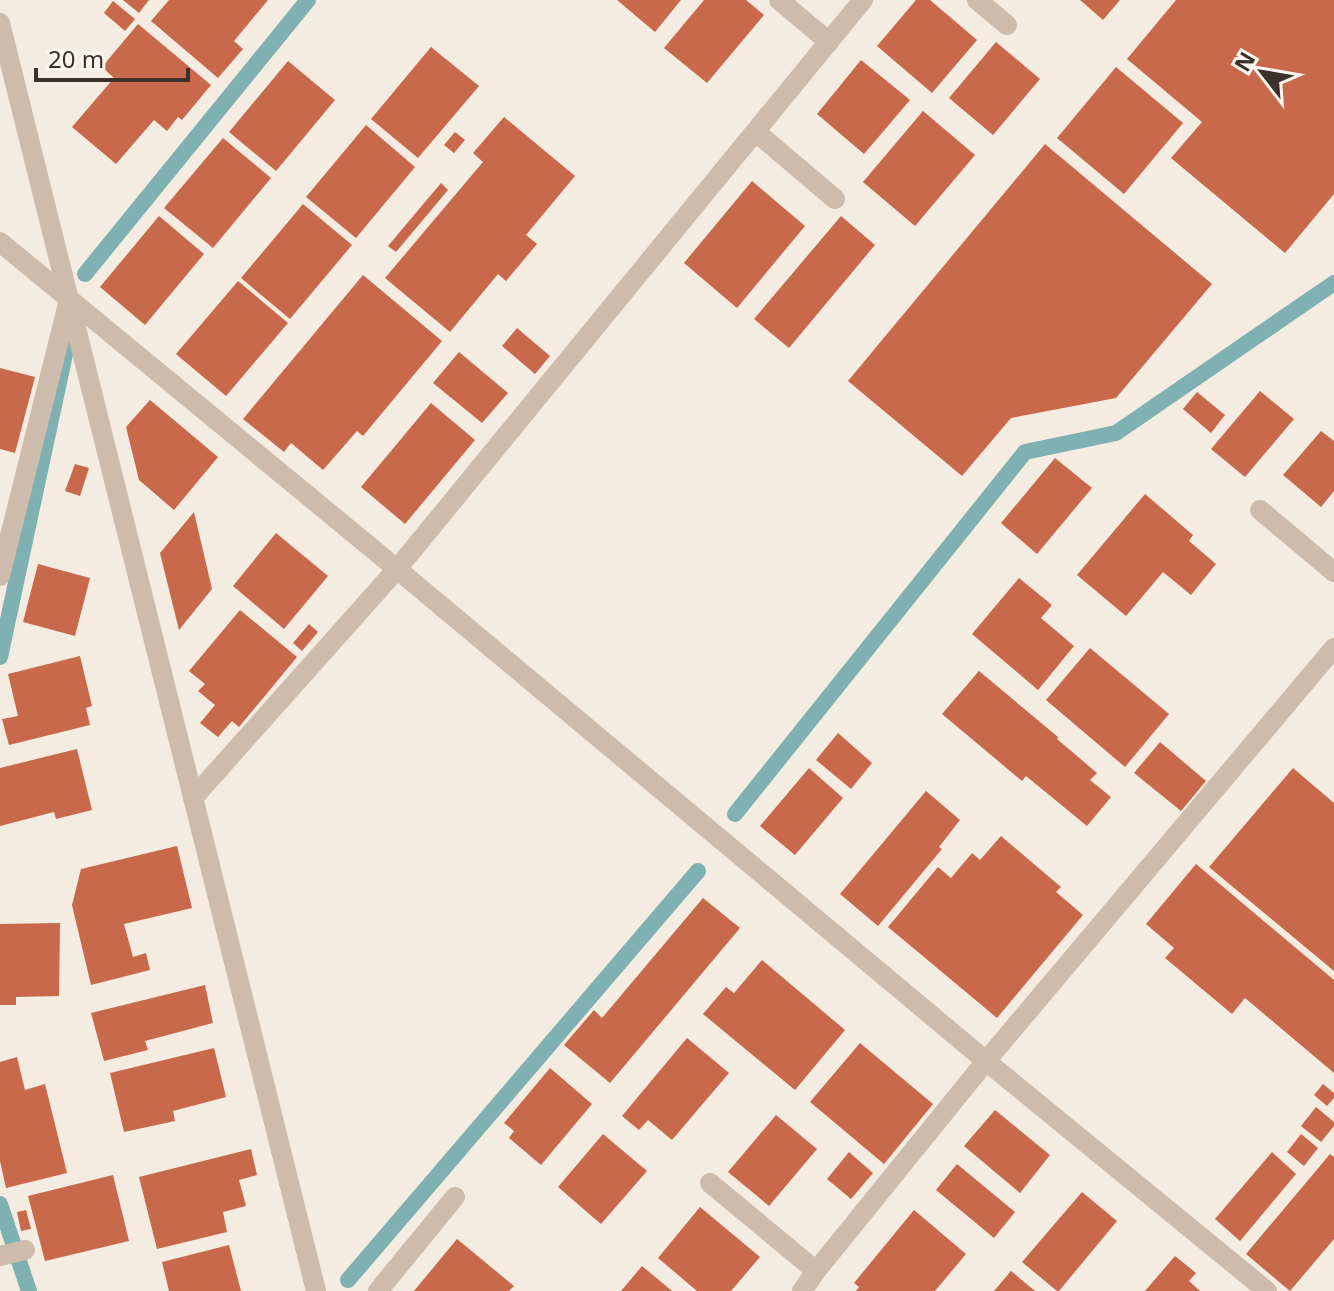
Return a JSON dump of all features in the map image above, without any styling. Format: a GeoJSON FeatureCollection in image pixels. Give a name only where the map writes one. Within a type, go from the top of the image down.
{"type":"FeatureCollection","features":[{"type":"Feature","properties":{"kind":"street"},"geometry":{"type":"LineString","coordinates":[[779,0],[829,42]]}},
{"type":"Feature","properties":{"kind":"street"},"geometry":{"type":"LineString","coordinates":[[193,798],[397,569],[863,0]]}},
{"type":"Feature","properties":{"kind":"street"},"geometry":{"type":"LineString","coordinates":[[977,0],[1007,25]]}},
{"type":"Feature","properties":{"kind":"street"},"geometry":{"type":"LineString","coordinates":[[0,23],[316,1291]]}},
{"type":"Feature","properties":{"kind":"street"},"geometry":{"type":"LineString","coordinates":[[756,132],[835,199]]}},
{"type":"Feature","properties":{"kind":"street"},"geometry":{"type":"LineString","coordinates":[[0,242],[1267,1291]]}},
{"type":"Feature","properties":{"kind":"street"},"geometry":{"type":"LineString","coordinates":[[0,576],[69,300]]}},
{"type":"Feature","properties":{"kind":"street"},"geometry":{"type":"LineString","coordinates":[[1260,510],[1334,572]]}},
{"type":"Feature","properties":{"kind":"street"},"geometry":{"type":"LineString","coordinates":[[710,1183],[813,1283],[986,1061],[1334,648]]}},
{"type":"Feature","properties":{"kind":"street"},"geometry":{"type":"LineString","coordinates":[[378,1291],[455,1197]]}},
{"type":"Feature","properties":{"kind":"street"},"geometry":{"type":"LineString","coordinates":[[0,1256],[25,1250]]}},
{"type":"Feature","properties":{"kind":"building"},"geometry":{"type":"Polygon","coordinates":[[[123,0],[149,0],[139,13],[123,0]]]}},
{"type":"Feature","properties":{"kind":"building"},"geometry":{"type":"Polygon","coordinates":[[[169,0],[268,0],[234,41],[243,49],[218,78],[151,21],[169,0]]]}},
{"type":"Feature","properties":{"kind":"building"},"geometry":{"type":"Polygon","coordinates":[[[617,0],[681,0],[655,32],[617,0]]]}},
{"type":"Feature","properties":{"kind":"building"},"geometry":{"type":"Polygon","coordinates":[[[704,0],[746,0],[764,15],[707,83],[664,48],[704,0]]]}},
{"type":"Feature","properties":{"kind":"building"},"geometry":{"type":"Polygon","coordinates":[[[916,0],[930,0],[977,40],[932,93],[877,46],[916,0]]]}},
{"type":"Feature","properties":{"kind":"building"},"geometry":{"type":"Polygon","coordinates":[[[1080,0],[1120,0],[1103,20],[1080,0]]]}},
{"type":"Feature","properties":{"kind":"building"},"geometry":{"type":"Polygon","coordinates":[[[1176,0],[1334,0],[1334,194],[1285,253],[1171,158],[1202,122],[1127,59],[1176,0]]]}},
{"type":"Feature","properties":{"kind":"building"},"geometry":{"type":"Polygon","coordinates":[[[113,1],[135,19],[125,31],[104,13],[113,1]]]}},
{"type":"Feature","properties":{"kind":"building"},"geometry":{"type":"Polygon","coordinates":[[[138,24],[211,85],[182,120],[178,117],[167,131],[154,120],[116,164],[72,127],[114,78],[102,67],[138,24]]]}},
{"type":"Feature","properties":{"kind":"building"},"geometry":{"type":"Polygon","coordinates":[[[996,42],[1040,79],[993,135],[949,98],[996,42]]]}},
{"type":"Feature","properties":{"kind":"building"},"geometry":{"type":"Polygon","coordinates":[[[431,47],[479,86],[418,158],[371,119],[431,47]]]}},
{"type":"Feature","properties":{"kind":"building"},"geometry":{"type":"Polygon","coordinates":[[[861,60],[910,100],[864,154],[817,114],[861,60]]]}},
{"type":"Feature","properties":{"kind":"building"},"geometry":{"type":"Polygon","coordinates":[[[288,61],[335,100],[276,171],[229,132],[288,61]]]}},
{"type":"Feature","properties":{"kind":"building"},"geometry":{"type":"Polygon","coordinates":[[[1116,67],[1183,123],[1124,194],[1057,138],[1116,67]]]}},
{"type":"Feature","properties":{"kind":"building"},"geometry":{"type":"Polygon","coordinates":[[[923,111],[975,155],[915,226],[863,182],[923,111]]]}},
{"type":"Feature","properties":{"kind":"building"},"geometry":{"type":"Polygon","coordinates":[[[504,117],[575,176],[526,235],[537,244],[506,281],[498,274],[450,332],[385,278],[483,162],[473,153],[504,117]]]}},
{"type":"Feature","properties":{"kind":"building"},"geometry":{"type":"Polygon","coordinates":[[[366,125],[415,167],[356,238],[306,197],[366,125]]]}},
{"type":"Feature","properties":{"kind":"building"},"geometry":{"type":"Polygon","coordinates":[[[455,132],[465,140],[454,153],[444,145],[455,132]]]}},
{"type":"Feature","properties":{"kind":"building"},"geometry":{"type":"Polygon","coordinates":[[[223,138],[271,178],[213,248],[164,208],[223,138]]]}},
{"type":"Feature","properties":{"kind":"building"},"geometry":{"type":"Polygon","coordinates":[[[1045,144],[1212,284],[1116,398],[1011,418],[962,476],[848,381],[1045,144]]]}},
{"type":"Feature","properties":{"kind":"building"},"geometry":{"type":"Polygon","coordinates":[[[752,181],[805,226],[737,308],[684,263],[752,181]]]}},
{"type":"Feature","properties":{"kind":"building"},"geometry":{"type":"Polygon","coordinates":[[[441,183],[448,190],[396,252],[388,246],[441,183]]]}},
{"type":"Feature","properties":{"kind":"building"},"geometry":{"type":"Polygon","coordinates":[[[303,204],[352,245],[290,319],[241,278],[303,204]]]}},
{"type":"Feature","properties":{"kind":"building"},"geometry":{"type":"Polygon","coordinates":[[[159,216],[204,254],[145,325],[100,287],[159,216]]]}},
{"type":"Feature","properties":{"kind":"building"},"geometry":{"type":"Polygon","coordinates":[[[841,216],[875,245],[789,348],[754,319],[841,216]]]}},
{"type":"Feature","properties":{"kind":"building"},"geometry":{"type":"Polygon","coordinates":[[[363,275],[442,341],[363,436],[357,431],[323,470],[291,443],[284,452],[243,419],[363,275]]]}},
{"type":"Feature","properties":{"kind":"building"},"geometry":{"type":"Polygon","coordinates":[[[238,281],[288,323],[226,396],[176,354],[238,281]]]}},
{"type":"Feature","properties":{"kind":"building"},"geometry":{"type":"Polygon","coordinates":[[[517,328],[550,356],[535,374],[502,346],[517,328]]]}},
{"type":"Feature","properties":{"kind":"building"},"geometry":{"type":"Polygon","coordinates":[[[459,352],[508,393],[482,423],[433,383],[459,352]]]}},
{"type":"Feature","properties":{"kind":"building"},"geometry":{"type":"Polygon","coordinates":[[[0,368],[35,377],[15,453],[0,449],[0,368]]]}},
{"type":"Feature","properties":{"kind":"building"},"geometry":{"type":"Polygon","coordinates":[[[1260,391],[1294,419],[1245,477],[1211,449],[1260,391]]]}},
{"type":"Feature","properties":{"kind":"building"},"geometry":{"type":"Polygon","coordinates":[[[1197,392],[1225,415],[1211,433],[1183,409],[1197,392]]]}},
{"type":"Feature","properties":{"kind":"building"},"geometry":{"type":"Polygon","coordinates":[[[150,400],[218,457],[174,510],[139,480],[126,427],[150,400]]]}},
{"type":"Feature","properties":{"kind":"building"},"geometry":{"type":"Polygon","coordinates":[[[431,403],[475,440],[405,524],[361,487],[431,403]]]}},
{"type":"Feature","properties":{"kind":"building"},"geometry":{"type":"Polygon","coordinates":[[[1321,431],[1334,441],[1334,491],[1321,507],[1283,475],[1321,431]]]}},
{"type":"Feature","properties":{"kind":"building"},"geometry":{"type":"Polygon","coordinates":[[[1055,458],[1092,488],[1037,554],[1001,523],[1055,458]]]}},
{"type":"Feature","properties":{"kind":"building"},"geometry":{"type":"Polygon","coordinates":[[[75,464],[89,468],[80,496],[65,491],[75,464]]]}},
{"type":"Feature","properties":{"kind":"building"},"geometry":{"type":"Polygon","coordinates":[[[1145,494],[1193,535],[1189,541],[1216,564],[1191,595],[1163,572],[1126,616],[1077,575],[1145,494]]]}},
{"type":"Feature","properties":{"kind":"building"},"geometry":{"type":"Polygon","coordinates":[[[194,512],[212,589],[179,630],[160,553],[194,512]]]}},
{"type":"Feature","properties":{"kind":"building"},"geometry":{"type":"Polygon","coordinates":[[[276,533],[328,576],[284,629],[233,586],[276,533]]]}},
{"type":"Feature","properties":{"kind":"building"},"geometry":{"type":"Polygon","coordinates":[[[38,564],[90,578],[75,636],[23,622],[38,564]]]}},
{"type":"Feature","properties":{"kind":"building"},"geometry":{"type":"Polygon","coordinates":[[[1019,578],[1052,605],[1041,618],[1074,646],[1038,690],[972,634],[1019,578]]]}},
{"type":"Feature","properties":{"kind":"building"},"geometry":{"type":"Polygon","coordinates":[[[240,610],[297,657],[239,727],[232,721],[218,737],[200,723],[215,705],[198,691],[205,684],[189,671],[240,610]]]}},
{"type":"Feature","properties":{"kind":"building"},"geometry":{"type":"Polygon","coordinates":[[[309,624],[318,632],[302,651],[293,643],[309,624]]]}},
{"type":"Feature","properties":{"kind":"building"},"geometry":{"type":"Polygon","coordinates":[[[1090,648],[1169,714],[1125,767],[1046,700],[1090,648]]]}},
{"type":"Feature","properties":{"kind":"building"},"geometry":{"type":"Polygon","coordinates":[[[80,656],[92,706],[86,708],[90,725],[9,745],[2,719],[18,716],[8,674],[80,656]]]}},
{"type":"Feature","properties":{"kind":"building"},"geometry":{"type":"Polygon","coordinates":[[[979,671],[1097,773],[1090,780],[1111,797],[1087,826],[1026,776],[1022,781],[942,714],[979,671]]]}},
{"type":"Feature","properties":{"kind":"building"},"geometry":{"type":"Polygon","coordinates":[[[838,733],[872,763],[851,789],[816,760],[838,733]]]}},
{"type":"Feature","properties":{"kind":"building"},"geometry":{"type":"Polygon","coordinates":[[[1160,742],[1206,781],[1181,811],[1134,773],[1160,742]]]}},
{"type":"Feature","properties":{"kind":"building"},"geometry":{"type":"Polygon","coordinates":[[[77,749],[92,810],[56,819],[54,812],[0,826],[0,768],[77,749]]]}},
{"type":"Feature","properties":{"kind":"building"},"geometry":{"type":"Polygon","coordinates":[[[809,768],[843,798],[795,855],[760,826],[809,768]]]}},
{"type":"Feature","properties":{"kind":"building"},"geometry":{"type":"Polygon","coordinates":[[[1293,768],[1334,803],[1334,971],[1209,867],[1293,768]]]}},
{"type":"Feature","properties":{"kind":"building"},"geometry":{"type":"Polygon","coordinates":[[[926,791],[960,820],[939,847],[942,849],[878,926],[840,894],[926,791]]]}},
{"type":"Feature","properties":{"kind":"building"},"geometry":{"type":"Polygon","coordinates":[[[1001,836],[1061,887],[1056,892],[1083,915],[997,1018],[888,927],[938,867],[951,878],[972,853],[980,860],[1001,836]]]}},
{"type":"Feature","properties":{"kind":"building"},"geometry":{"type":"Polygon","coordinates":[[[177,846],[192,908],[124,924],[133,957],[146,953],[150,970],[91,985],[72,905],[81,869],[177,846]]]}},
{"type":"Feature","properties":{"kind":"building"},"geometry":{"type":"Polygon","coordinates":[[[1196,864],[1334,980],[1334,1073],[1245,998],[1232,1014],[1165,958],[1174,948],[1146,924],[1196,864]]]}},
{"type":"Feature","properties":{"kind":"building"},"geometry":{"type":"Polygon","coordinates":[[[703,898],[740,928],[610,1083],[564,1045],[594,1010],[602,1018],[703,898]]]}},
{"type":"Feature","properties":{"kind":"building"},"geometry":{"type":"Polygon","coordinates":[[[60,923],[59,996],[16,997],[16,1005],[0,1005],[0,924],[60,923]]]}},
{"type":"Feature","properties":{"kind":"building"},"geometry":{"type":"Polygon","coordinates":[[[762,960],[845,1030],[795,1090],[703,1014],[726,987],[734,993],[762,960]]]}},
{"type":"Feature","properties":{"kind":"building"},"geometry":{"type":"Polygon","coordinates":[[[205,985],[213,1023],[145,1041],[148,1050],[104,1061],[91,1013],[205,985]]]}},
{"type":"Feature","properties":{"kind":"building"},"geometry":{"type":"Polygon","coordinates":[[[687,1038],[729,1073],[672,1140],[648,1120],[639,1130],[622,1116],[687,1038]]]}},
{"type":"Feature","properties":{"kind":"building"},"geometry":{"type":"Polygon","coordinates":[[[860,1043],[933,1104],[884,1164],[810,1102],[860,1043]]]}},
{"type":"Feature","properties":{"kind":"building"},"geometry":{"type":"Polygon","coordinates":[[[214,1048],[226,1097],[173,1111],[175,1121],[124,1132],[110,1073],[214,1048]]]}},
{"type":"Feature","properties":{"kind":"building"},"geometry":{"type":"Polygon","coordinates":[[[17,1057],[25,1090],[45,1084],[67,1173],[6,1188],[0,1161],[0,1062],[17,1057]]]}},
{"type":"Feature","properties":{"kind":"building"},"geometry":{"type":"Polygon","coordinates":[[[550,1068],[592,1104],[541,1165],[509,1138],[514,1131],[504,1123],[550,1068]]]}},
{"type":"Feature","properties":{"kind":"building"},"geometry":{"type":"Polygon","coordinates":[[[1323,1084],[1334,1093],[1327,1106],[1314,1095],[1323,1084]]]}},
{"type":"Feature","properties":{"kind":"building"},"geometry":{"type":"Polygon","coordinates":[[[1316,1107],[1334,1122],[1321,1142],[1301,1126],[1316,1107]]]}},
{"type":"Feature","properties":{"kind":"building"},"geometry":{"type":"Polygon","coordinates":[[[995,1110],[1050,1155],[1020,1193],[964,1146],[995,1110]]]}},
{"type":"Feature","properties":{"kind":"building"},"geometry":{"type":"Polygon","coordinates":[[[776,1115],[817,1149],[769,1206],[728,1172],[776,1115]]]}},
{"type":"Feature","properties":{"kind":"building"},"geometry":{"type":"Polygon","coordinates":[[[603,1134],[647,1171],[601,1224],[558,1187],[603,1134]]]}},
{"type":"Feature","properties":{"kind":"building"},"geometry":{"type":"Polygon","coordinates":[[[1301,1134],[1318,1148],[1304,1166],[1287,1152],[1301,1134]]]}},
{"type":"Feature","properties":{"kind":"building"},"geometry":{"type":"Polygon","coordinates":[[[251,1149],[257,1175],[239,1180],[246,1206],[223,1212],[227,1232],[157,1249],[139,1177],[251,1149]]]}},
{"type":"Feature","properties":{"kind":"building"},"geometry":{"type":"Polygon","coordinates":[[[849,1152],[873,1173],[851,1199],[827,1179],[849,1152]]]}},
{"type":"Feature","properties":{"kind":"building"},"geometry":{"type":"Polygon","coordinates":[[[1272,1152],[1296,1174],[1240,1241],[1215,1219],[1272,1152]]]}},
{"type":"Feature","properties":{"kind":"building"},"geometry":{"type":"Polygon","coordinates":[[[1330,1154],[1334,1157],[1334,1239],[1290,1291],[1246,1254],[1330,1154]]]}},
{"type":"Feature","properties":{"kind":"building"},"geometry":{"type":"Polygon","coordinates":[[[957,1164],[1015,1212],[994,1238],[936,1190],[957,1164]]]}},
{"type":"Feature","properties":{"kind":"building"},"geometry":{"type":"Polygon","coordinates":[[[113,1175],[129,1241],[45,1261],[28,1196],[113,1175]]]}},
{"type":"Feature","properties":{"kind":"building"},"geometry":{"type":"Polygon","coordinates":[[[1082,1192],[1117,1221],[1057,1291],[1022,1262],[1082,1192]]]}},
{"type":"Feature","properties":{"kind":"building"},"geometry":{"type":"Polygon","coordinates":[[[700,1207],[760,1257],[731,1291],[697,1291],[658,1258],[700,1207]]]}},
{"type":"Feature","properties":{"kind":"building"},"geometry":{"type":"Polygon","coordinates":[[[26,1210],[31,1229],[21,1231],[17,1212],[26,1210]]]}},
{"type":"Feature","properties":{"kind":"building"},"geometry":{"type":"Polygon","coordinates":[[[914,1210],[966,1254],[935,1291],[856,1291],[859,1287],[854,1283],[914,1210]]]}},
{"type":"Feature","properties":{"kind":"building"},"geometry":{"type":"Polygon","coordinates":[[[457,1239],[514,1286],[509,1291],[414,1291],[457,1239]]]}},
{"type":"Feature","properties":{"kind":"building"},"geometry":{"type":"Polygon","coordinates":[[[229,1245],[241,1291],[169,1291],[162,1262],[229,1245]]]}},
{"type":"Feature","properties":{"kind":"building"},"geometry":{"type":"Polygon","coordinates":[[[1175,1256],[1196,1273],[1189,1281],[1200,1291],[1145,1291],[1175,1256]]]}},
{"type":"Feature","properties":{"kind":"building"},"geometry":{"type":"Polygon","coordinates":[[[642,1266],[672,1291],[621,1291],[642,1266]]]}},
{"type":"Feature","properties":{"kind":"building"},"geometry":{"type":"Polygon","coordinates":[[[1011,1271],[1035,1291],[994,1291],[1011,1271]]]}},
{"type":"Feature","properties":{"kind":"waterway"},"geometry":{"type":"LineString","coordinates":[[85,274],[308,0]]}},
{"type":"Feature","properties":{"kind":"waterway"},"geometry":{"type":"LineString","coordinates":[[735,814],[1025,452],[1116,433],[1334,283]]}},
{"type":"Feature","properties":{"kind":"waterway"},"geometry":{"type":"LineString","coordinates":[[0,657],[67,345]]}},
{"type":"Feature","properties":{"kind":"waterway"},"geometry":{"type":"LineString","coordinates":[[348,1280],[698,871]]}},
{"type":"Feature","properties":{"kind":"waterway"},"geometry":{"type":"LineString","coordinates":[[0,1204],[29,1291]]}}]}
